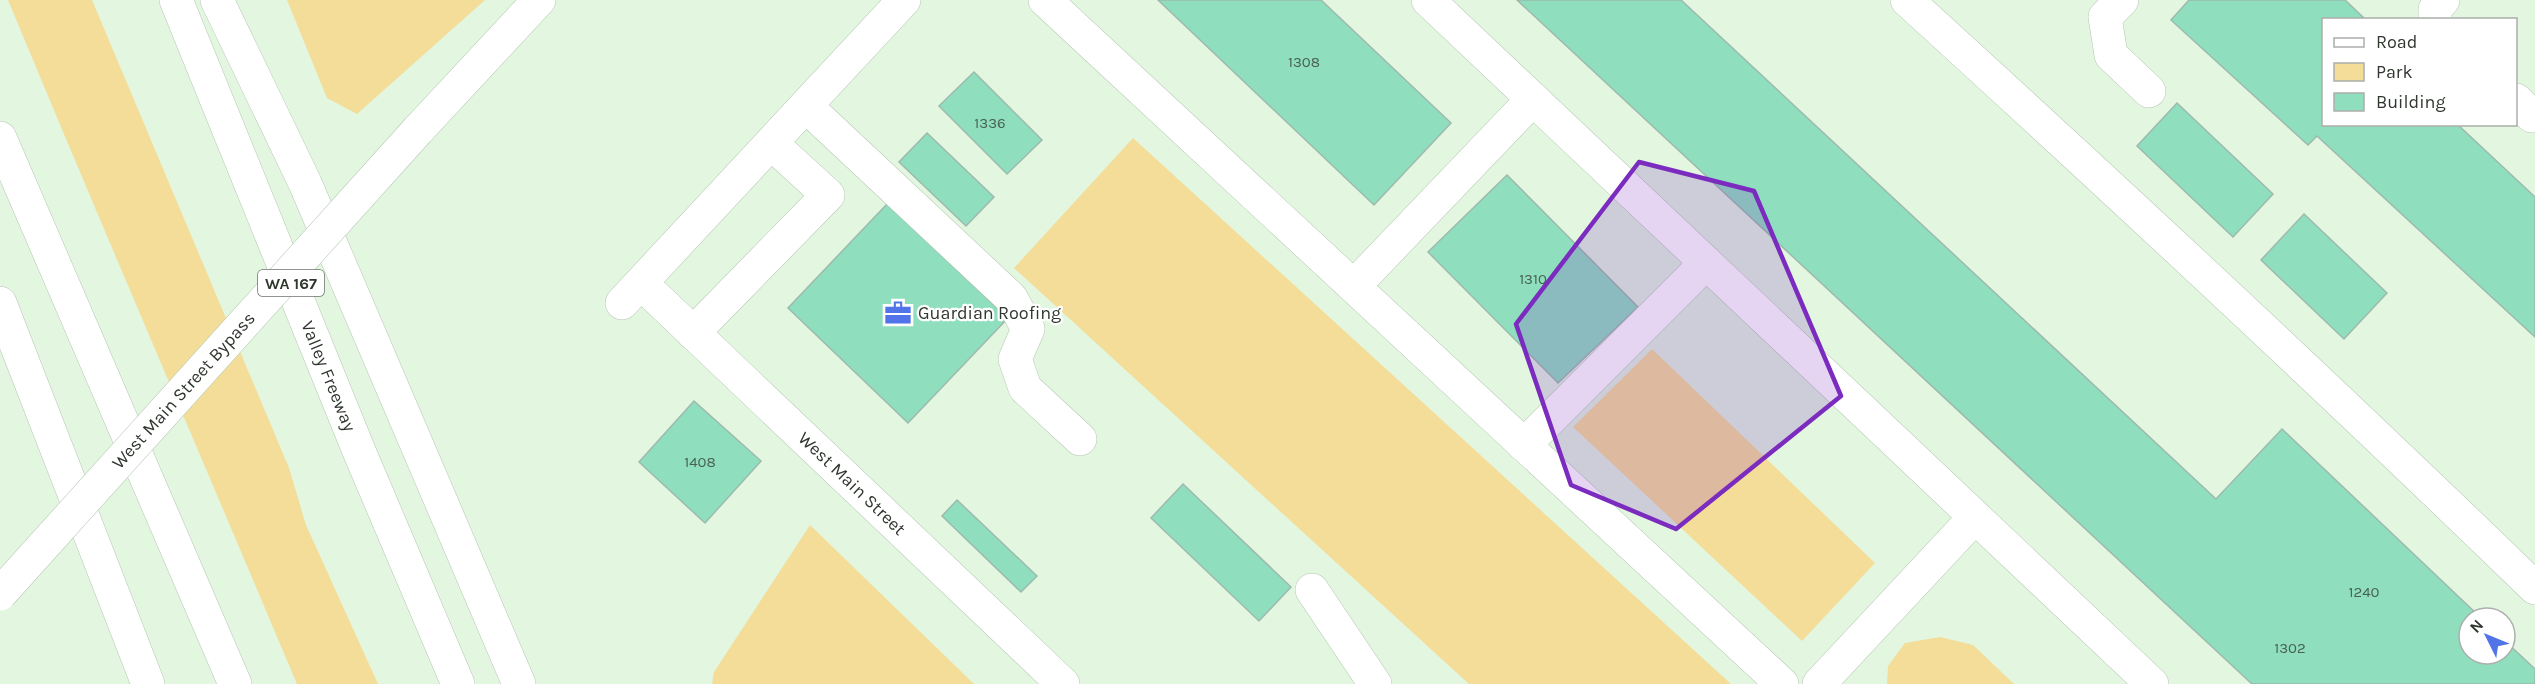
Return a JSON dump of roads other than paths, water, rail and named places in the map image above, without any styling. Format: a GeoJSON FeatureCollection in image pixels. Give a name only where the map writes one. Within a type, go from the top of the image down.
{"type":"FeatureCollection","features":[{"type":"Feature","properties":{"kind":"main road","name":"Valley Freeway"},"geometry":{"type":"LineString","coordinates":[[176,0],[359,451],[458,684]]}},
{"type":"Feature","properties":{"kind":"main road"},"geometry":{"type":"LineString","coordinates":[[217,0],[305,183],[519,684]]}},
{"type":"Feature","properties":{"kind":"main road","name":"West Main Street Bypass"},"geometry":{"type":"LineString","coordinates":[[0,594],[418,130],[539,0]]}},
{"type":"Feature","properties":{"kind":"main road","name":"West Main Street"},"geometry":{"type":"LineString","coordinates":[[904,0],[631,293],[693,333],[1063,684]]}},
{"type":"Feature","properties":{"kind":"main road"},"geometry":{"type":"LineString","coordinates":[[1045,0],[1782,684]]}},
{"type":"Feature","properties":{"kind":"main road"},"geometry":{"type":"LineString","coordinates":[[1428,0],[2152,684]]}},
{"type":"Feature","properties":{"kind":"main road"},"geometry":{"type":"LineString","coordinates":[[1907,0],[2376,433],[2535,588]]}},
{"type":"Feature","properties":{"kind":"main road"},"geometry":{"type":"LineString","coordinates":[[2122,0],[2105,17],[2111,55],[2149,91]]}},
{"type":"Feature","properties":{"kind":"main road"},"geometry":{"type":"LineString","coordinates":[[2435,18],[2434,9],[2443,0]]}},
{"type":"Feature","properties":{"kind":"main road"},"geometry":{"type":"LineString","coordinates":[[1354,286],[1533,99]]}},
{"type":"Feature","properties":{"kind":"main road"},"geometry":{"type":"LineString","coordinates":[[806,106],[1011,298],[1028,329],[1015,359],[1025,388],[1080,439]]}},
{"type":"Feature","properties":{"kind":"main road"},"geometry":{"type":"LineString","coordinates":[[0,138],[235,684]]}},
{"type":"Feature","properties":{"kind":"main road"},"geometry":{"type":"LineString","coordinates":[[693,333],[828,195],[771,143]]}},
{"type":"Feature","properties":{"kind":"main road"},"geometry":{"type":"LineString","coordinates":[[1524,445],[1706,263]]}},
{"type":"Feature","properties":{"kind":"main road"},"geometry":{"type":"LineString","coordinates":[[0,303],[148,684]]}},
{"type":"Feature","properties":{"kind":"main road"},"geometry":{"type":"LineString","coordinates":[[1819,684],[1975,517]]}},
{"type":"Feature","properties":{"kind":"main road"},"geometry":{"type":"LineString","coordinates":[[1312,590],[1376,684]]}},
{"type":"Feature","properties":{"kind":"place","name":"Guardian Roofing"},"geometry":{"type":"Point","coordinates":[898,313]}}]}
